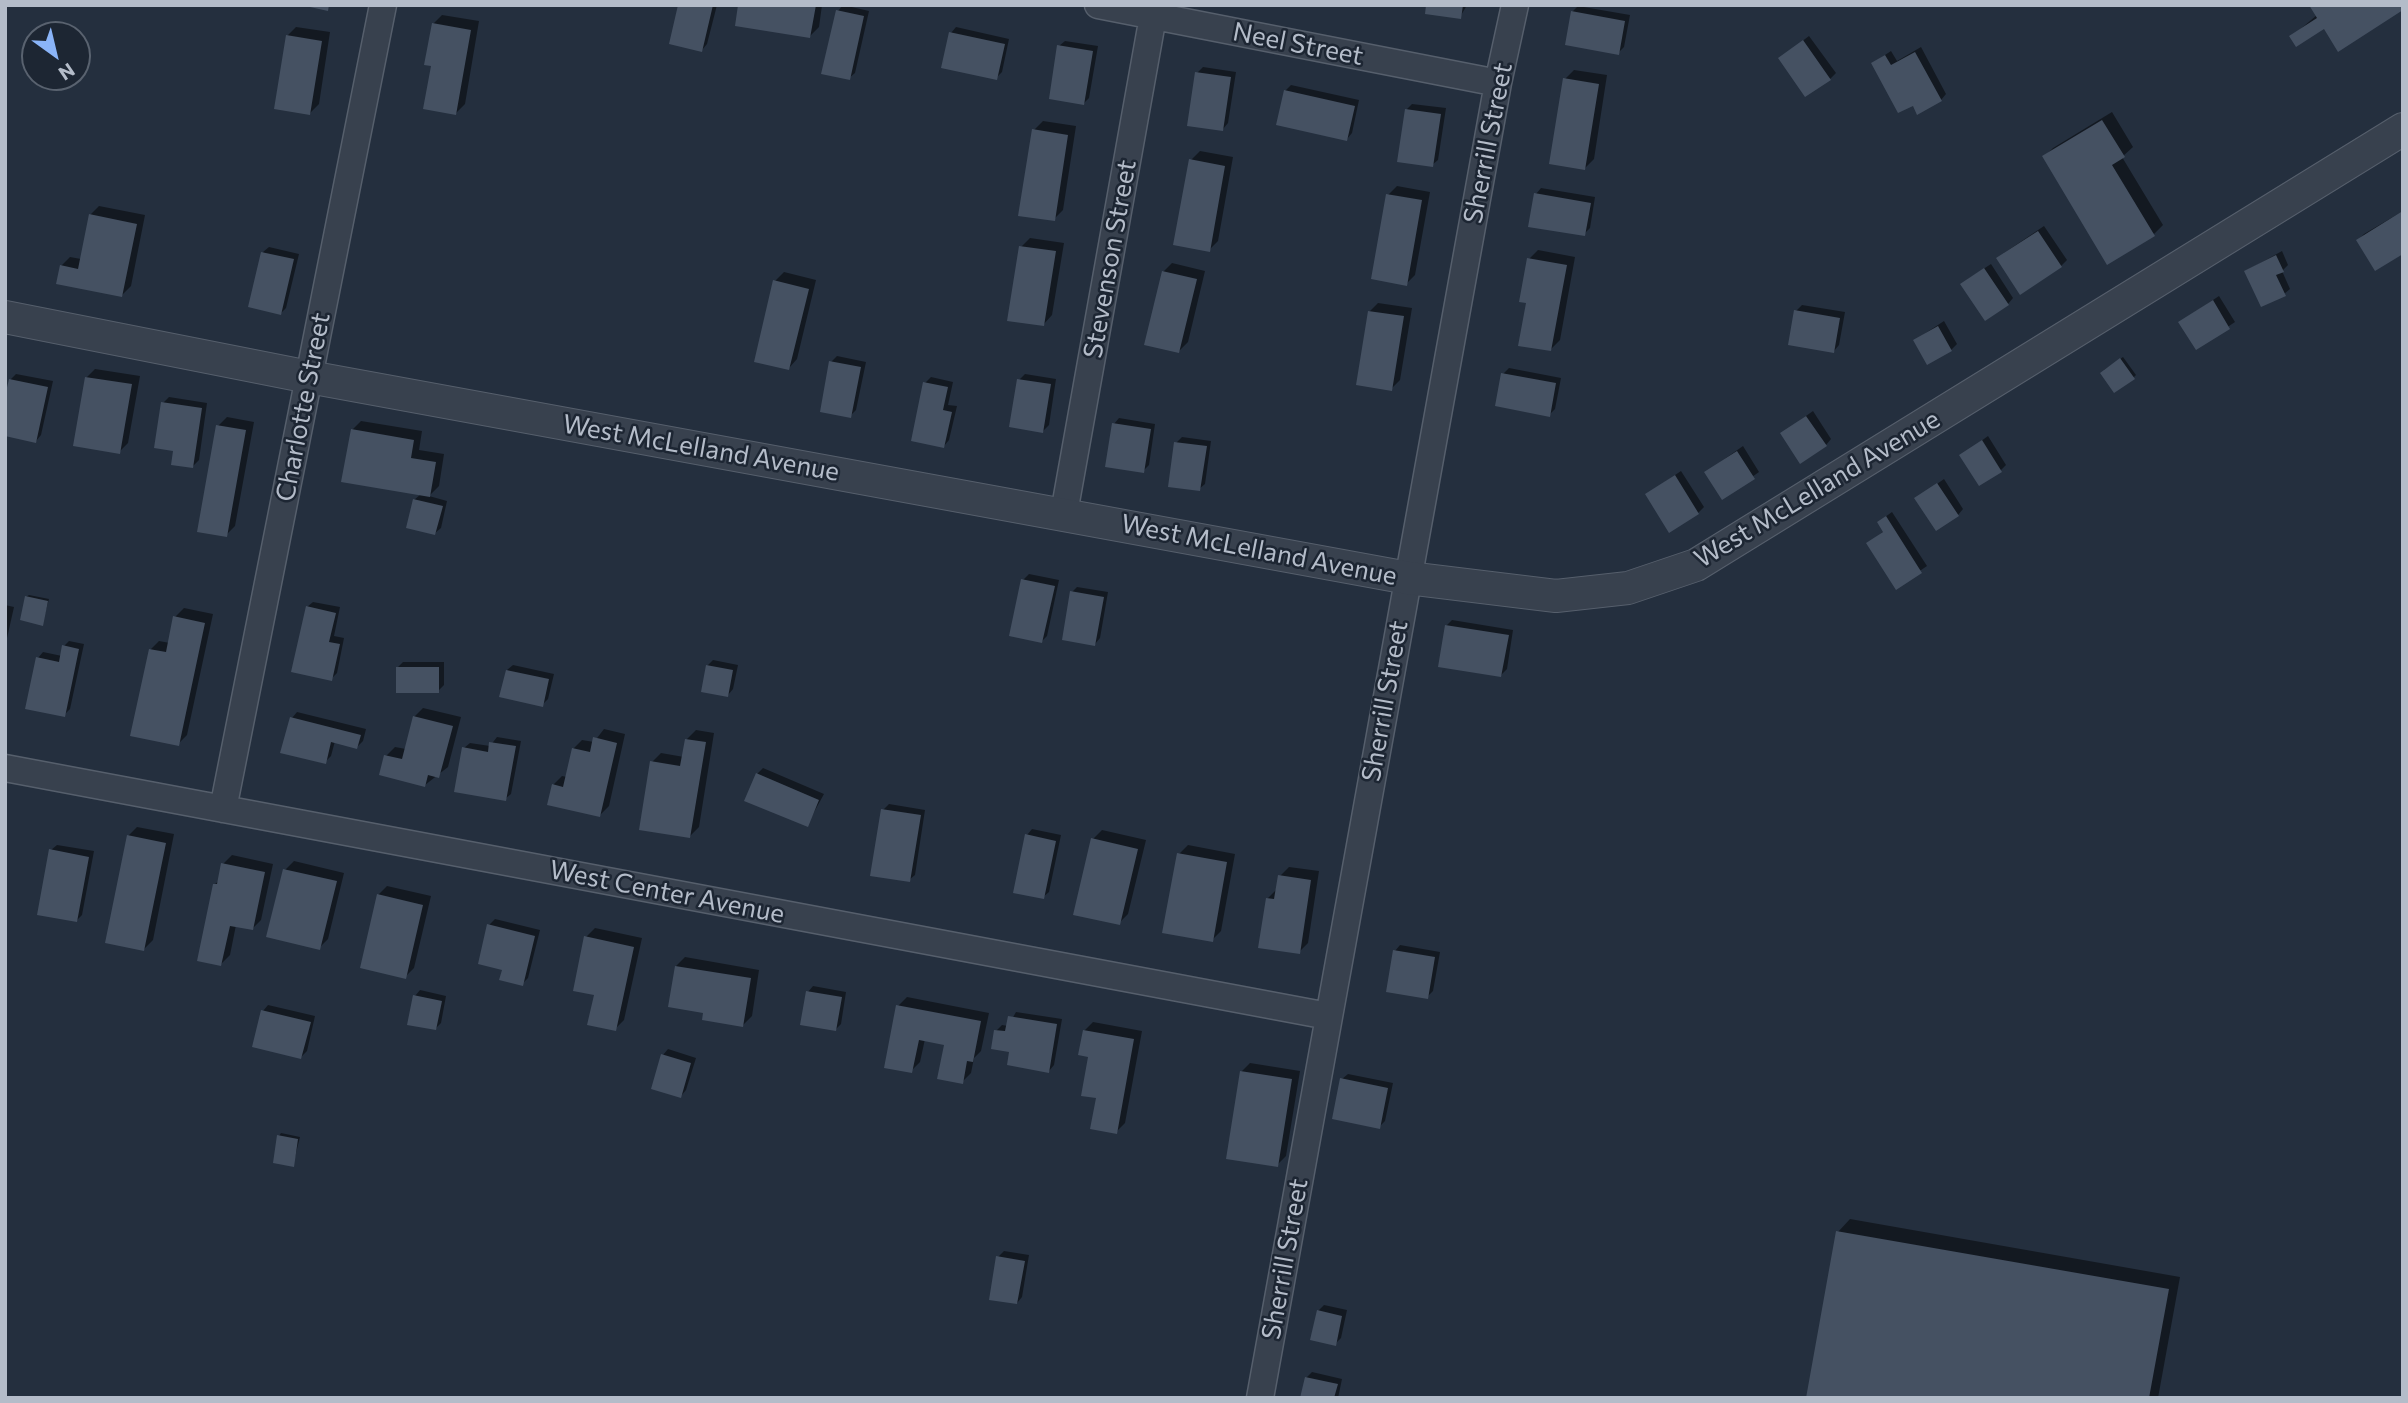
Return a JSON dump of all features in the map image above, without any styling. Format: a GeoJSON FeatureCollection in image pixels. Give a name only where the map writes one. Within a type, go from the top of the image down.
{"type":"FeatureCollection","features":[{"type":"Feature","properties":{"kind":"street","name":"Charlotte Street"},"geometry":{"type":"LineString","coordinates":[[223,809],[383,5]]}},
{"type":"Feature","properties":{"kind":"street","name":"Neel Street"},"geometry":{"type":"LineString","coordinates":[[1098,5],[1154,10],[1498,83]]}},
{"type":"Feature","properties":{"kind":"street","name":"Sherrill Street"},"geometry":{"type":"LineString","coordinates":[[1261,1398],[1498,83],[1515,5]]}},
{"type":"Feature","properties":{"kind":"street","name":"Stevenson Street"},"geometry":{"type":"LineString","coordinates":[[1064,513],[1154,10]]}},
{"type":"Feature","properties":{"kind":"street","name":"West McLelland Avenue"},"geometry":{"type":"LineString","coordinates":[[5,317],[309,377],[1408,578],[1556,596],[1628,588],[1696,565],[2403,130]]}},
{"type":"Feature","properties":{"kind":"street","name":"West Center Avenue"},"geometry":{"type":"LineString","coordinates":[[5,768],[1328,1016]]}},
{"type":"Feature","properties":{"kind":"building"},"geometry":{"type":"Polygon","coordinates":[[[301,5],[329,5],[328,11],[301,5]]]}},
{"type":"Feature","properties":{"kind":"building"},"geometry":{"type":"Polygon","coordinates":[[[678,5],[713,5],[702,52],[669,44],[678,5]]]}},
{"type":"Feature","properties":{"kind":"building"},"geometry":{"type":"Polygon","coordinates":[[[738,5],[816,5],[810,38],[735,26],[738,5]]]}},
{"type":"Feature","properties":{"kind":"building"},"geometry":{"type":"Polygon","coordinates":[[[1426,5],[1463,5],[1461,19],[1425,14],[1426,5]]]}},
{"type":"Feature","properties":{"kind":"building"},"geometry":{"type":"Polygon","coordinates":[[[2309,5],[2401,5],[2403,10],[2338,52],[2324,29],[2296,47],[2289,36],[2317,18],[2309,5]]]}},
{"type":"Feature","properties":{"kind":"building"},"geometry":{"type":"Polygon","coordinates":[[[836,10],[864,16],[850,80],[821,74],[836,10]]]}},
{"type":"Feature","properties":{"kind":"building"},"geometry":{"type":"Polygon","coordinates":[[[1571,11],[1625,21],[1619,55],[1565,45],[1571,11]]]}},
{"type":"Feature","properties":{"kind":"building"},"geometry":{"type":"Polygon","coordinates":[[[432,23],[471,30],[456,115],[423,109],[431,66],[424,65],[432,23]]]}},
{"type":"Feature","properties":{"kind":"building"},"geometry":{"type":"Polygon","coordinates":[[[949,32],[1005,44],[997,80],[941,68],[949,32]]]}},
{"type":"Feature","properties":{"kind":"building"},"geometry":{"type":"Polygon","coordinates":[[[286,35],[322,41],[310,115],[274,109],[286,35]]]}},
{"type":"Feature","properties":{"kind":"building"},"geometry":{"type":"Polygon","coordinates":[[[1803,40],[1831,80],[1805,97],[1778,58],[1803,40]]]}},
{"type":"Feature","properties":{"kind":"building"},"geometry":{"type":"Polygon","coordinates":[[[1057,45],[1093,51],[1084,105],[1049,99],[1057,45]]]}},
{"type":"Feature","properties":{"kind":"building"},"geometry":{"type":"Polygon","coordinates":[[[1915,52],[1942,101],[1917,115],[1913,106],[1898,113],[1871,63],[1885,55],[1891,65],[1915,52]]]}},
{"type":"Feature","properties":{"kind":"building"},"geometry":{"type":"Polygon","coordinates":[[[1195,72],[1231,77],[1223,131],[1187,126],[1195,72]]]}},
{"type":"Feature","properties":{"kind":"building"},"geometry":{"type":"Polygon","coordinates":[[[1563,78],[1599,84],[1585,170],[1549,164],[1563,78]]]}},
{"type":"Feature","properties":{"kind":"building"},"geometry":{"type":"Polygon","coordinates":[[[1284,90],[1355,106],[1347,141],[1276,125],[1284,90]]]}},
{"type":"Feature","properties":{"kind":"building"},"geometry":{"type":"Polygon","coordinates":[[[1405,109],[1441,114],[1433,167],[1397,162],[1405,109]]]}},
{"type":"Feature","properties":{"kind":"building"},"geometry":{"type":"Polygon","coordinates":[[[2102,120],[2125,157],[2112,165],[2155,236],[2107,265],[2042,156],[2102,120]]]}},
{"type":"Feature","properties":{"kind":"building"},"geometry":{"type":"Polygon","coordinates":[[[1032,129],[1068,135],[1055,221],[1018,216],[1032,129]]]}},
{"type":"Feature","properties":{"kind":"building"},"geometry":{"type":"Polygon","coordinates":[[[1189,159],[1225,166],[1210,252],[1173,245],[1189,159]]]}},
{"type":"Feature","properties":{"kind":"building"},"geometry":{"type":"Polygon","coordinates":[[[1534,193],[1591,203],[1585,236],[1528,227],[1534,193]]]}},
{"type":"Feature","properties":{"kind":"building"},"geometry":{"type":"Polygon","coordinates":[[[1386,194],[1422,200],[1407,286],[1371,279],[1386,194]]]}},
{"type":"Feature","properties":{"kind":"building"},"geometry":{"type":"Polygon","coordinates":[[[2401,212],[2403,254],[2375,271],[2356,240],[2401,212]]]}},
{"type":"Feature","properties":{"kind":"building"},"geometry":{"type":"Polygon","coordinates":[[[89,214],[137,224],[122,297],[56,284],[60,265],[78,269],[89,214]]]}},
{"type":"Feature","properties":{"kind":"building"},"geometry":{"type":"Polygon","coordinates":[[[2038,231],[2062,267],[2020,295],[1996,258],[2038,231]]]}},
{"type":"Feature","properties":{"kind":"building"},"geometry":{"type":"Polygon","coordinates":[[[1019,246],[1056,251],[1044,326],[1007,321],[1019,246]]]}},
{"type":"Feature","properties":{"kind":"building"},"geometry":{"type":"Polygon","coordinates":[[[261,252],[294,259],[281,315],[248,307],[261,252]]]}},
{"type":"Feature","properties":{"kind":"building"},"geometry":{"type":"Polygon","coordinates":[[[2276,255],[2284,272],[2276,275],[2286,296],[2261,307],[2244,271],[2276,255]]]}},
{"type":"Feature","properties":{"kind":"building"},"geometry":{"type":"Polygon","coordinates":[[[1527,258],[1567,265],[1551,351],[1518,346],[1526,303],[1519,302],[1527,258]]]}},
{"type":"Feature","properties":{"kind":"building"},"geometry":{"type":"Polygon","coordinates":[[[1984,268],[2009,305],[1985,321],[1960,284],[1984,268]]]}},
{"type":"Feature","properties":{"kind":"building"},"geometry":{"type":"Polygon","coordinates":[[[1162,271],[1197,279],[1179,353],[1144,345],[1162,271]]]}},
{"type":"Feature","properties":{"kind":"building"},"geometry":{"type":"Polygon","coordinates":[[[773,280],[809,289],[789,370],[754,362],[773,280]]]}},
{"type":"Feature","properties":{"kind":"building"},"geometry":{"type":"Polygon","coordinates":[[[2213,300],[2230,329],[2196,350],[2178,322],[2213,300]]]}},
{"type":"Feature","properties":{"kind":"building"},"geometry":{"type":"Polygon","coordinates":[[[1794,310],[1840,318],[1834,353],[1788,345],[1794,310]]]}},
{"type":"Feature","properties":{"kind":"building"},"geometry":{"type":"Polygon","coordinates":[[[1368,311],[1404,316],[1392,391],[1356,385],[1368,311]]]}},
{"type":"Feature","properties":{"kind":"building"},"geometry":{"type":"Polygon","coordinates":[[[1938,326],[1952,351],[1927,365],[1913,340],[1938,326]]]}},
{"type":"Feature","properties":{"kind":"building"},"geometry":{"type":"Polygon","coordinates":[[[2120,358],[2135,379],[2114,393],[2100,373],[2120,358]]]}},
{"type":"Feature","properties":{"kind":"building"},"geometry":{"type":"Polygon","coordinates":[[[829,361],[861,367],[851,418],[820,412],[829,361]]]}},
{"type":"Feature","properties":{"kind":"building"},"geometry":{"type":"Polygon","coordinates":[[[1501,373],[1556,383],[1550,417],[1495,406],[1501,373]]]}},
{"type":"Feature","properties":{"kind":"building"},"geometry":{"type":"Polygon","coordinates":[[[85,377],[132,384],[120,454],[73,446],[85,377]]]}},
{"type":"Feature","properties":{"kind":"building"},"geometry":{"type":"Polygon","coordinates":[[[9,379],[48,387],[36,443],[5,436],[5,396],[9,379]]]}},
{"type":"Feature","properties":{"kind":"building"},"geometry":{"type":"Polygon","coordinates":[[[1017,379],[1051,384],[1043,433],[1009,427],[1017,379]]]}},
{"type":"Feature","properties":{"kind":"building"},"geometry":{"type":"Polygon","coordinates":[[[923,382],[948,387],[943,410],[952,412],[944,448],[911,441],[923,382]]]}},
{"type":"Feature","properties":{"kind":"building"},"geometry":{"type":"Polygon","coordinates":[[[161,402],[202,408],[193,468],[171,465],[173,451],[154,448],[161,402]]]}},
{"type":"Feature","properties":{"kind":"building"},"geometry":{"type":"Polygon","coordinates":[[[1806,416],[1827,446],[1800,464],[1780,433],[1806,416]]]}},
{"type":"Feature","properties":{"kind":"building"},"geometry":{"type":"Polygon","coordinates":[[[1112,423],[1151,429],[1144,473],[1105,467],[1112,423]]]}},
{"type":"Feature","properties":{"kind":"building"},"geometry":{"type":"Polygon","coordinates":[[[216,425],[246,430],[227,537],[197,532],[216,425]]]}},
{"type":"Feature","properties":{"kind":"building"},"geometry":{"type":"Polygon","coordinates":[[[351,429],[414,440],[411,458],[436,462],[430,497],[341,482],[351,429]]]}},
{"type":"Feature","properties":{"kind":"building"},"geometry":{"type":"Polygon","coordinates":[[[1982,440],[2002,472],[1979,486],[1959,455],[1982,440]]]}},
{"type":"Feature","properties":{"kind":"building"},"geometry":{"type":"Polygon","coordinates":[[[1174,442],[1207,446],[1200,491],[1168,487],[1174,442]]]}},
{"type":"Feature","properties":{"kind":"building"},"geometry":{"type":"Polygon","coordinates":[[[1737,451],[1755,479],[1722,500],[1704,472],[1737,451]]]}},
{"type":"Feature","properties":{"kind":"building"},"geometry":{"type":"Polygon","coordinates":[[[1675,475],[1699,514],[1669,533],[1645,494],[1675,475]]]}},
{"type":"Feature","properties":{"kind":"building"},"geometry":{"type":"Polygon","coordinates":[[[1937,483],[1959,516],[1936,531],[1914,498],[1937,483]]]}},
{"type":"Feature","properties":{"kind":"building"},"geometry":{"type":"Polygon","coordinates":[[[413,499],[443,506],[435,535],[406,528],[413,499]]]}},
{"type":"Feature","properties":{"kind":"building"},"geometry":{"type":"Polygon","coordinates":[[[1886,516],[1922,573],[1896,590],[1866,543],[1883,532],[1877,522],[1886,516]]]}},
{"type":"Feature","properties":{"kind":"building"},"geometry":{"type":"Polygon","coordinates":[[[1021,579],[1055,586],[1042,643],[1009,636],[1021,579]]]}},
{"type":"Feature","properties":{"kind":"building"},"geometry":{"type":"Polygon","coordinates":[[[1070,591],[1104,597],[1095,646],[1062,640],[1070,591]]]}},
{"type":"Feature","properties":{"kind":"building"},"geometry":{"type":"Polygon","coordinates":[[[25,596],[48,601],[43,626],[20,620],[25,596]]]}},
{"type":"Feature","properties":{"kind":"building"},"geometry":{"type":"Polygon","coordinates":[[[306,606],[336,613],[329,642],[340,644],[332,681],[291,672],[306,606]]]}},
{"type":"Feature","properties":{"kind":"building"},"geometry":{"type":"Polygon","coordinates":[[[173,616],[205,623],[179,746],[130,736],[149,649],[166,652],[173,616]]]}},
{"type":"Feature","properties":{"kind":"building"},"geometry":{"type":"Polygon","coordinates":[[[1445,625],[1509,635],[1501,677],[1438,667],[1445,625]]]}},
{"type":"Feature","properties":{"kind":"building"},"geometry":{"type":"Polygon","coordinates":[[[62,645],[79,649],[65,717],[25,709],[36,657],[59,662],[62,645]]]}},
{"type":"Feature","properties":{"kind":"building"},"geometry":{"type":"Polygon","coordinates":[[[706,665],[733,670],[728,697],[701,692],[706,665]]]}},
{"type":"Feature","properties":{"kind":"building"},"geometry":{"type":"Polygon","coordinates":[[[396,667],[439,667],[439,693],[396,693],[396,667]]]}},
{"type":"Feature","properties":{"kind":"building"},"geometry":{"type":"Polygon","coordinates":[[[506,670],[549,679],[543,707],[499,697],[506,670]]]}},
{"type":"Feature","properties":{"kind":"building"},"geometry":{"type":"Polygon","coordinates":[[[413,716],[453,726],[439,778],[428,775],[425,787],[379,775],[384,755],[402,759],[413,716]]]}},
{"type":"Feature","properties":{"kind":"building"},"geometry":{"type":"Polygon","coordinates":[[[290,717],[361,735],[357,749],[331,742],[326,764],[280,753],[290,717]]]}},
{"type":"Feature","properties":{"kind":"building"},"geometry":{"type":"Polygon","coordinates":[[[593,737],[617,743],[600,817],[547,805],[552,784],[563,787],[572,748],[590,752],[593,737]]]}},
{"type":"Feature","properties":{"kind":"building"},"geometry":{"type":"Polygon","coordinates":[[[685,739],[706,742],[690,838],[639,830],[650,761],[680,766],[685,739]]]}},
{"type":"Feature","properties":{"kind":"building"},"geometry":{"type":"Polygon","coordinates":[[[489,742],[516,746],[506,801],[454,792],[462,747],[488,752],[489,742]]]}},
{"type":"Feature","properties":{"kind":"building"},"geometry":{"type":"Polygon","coordinates":[[[756,773],[819,800],[808,827],[744,801],[756,773]]]}},
{"type":"Feature","properties":{"kind":"building"},"geometry":{"type":"Polygon","coordinates":[[[881,809],[921,815],[910,882],[870,876],[881,809]]]}},
{"type":"Feature","properties":{"kind":"building"},"geometry":{"type":"Polygon","coordinates":[[[1025,834],[1056,841],[1044,899],[1013,893],[1025,834]]]}},
{"type":"Feature","properties":{"kind":"building"},"geometry":{"type":"Polygon","coordinates":[[[127,835],[166,843],[144,951],[105,943],[127,835]]]}},
{"type":"Feature","properties":{"kind":"building"},"geometry":{"type":"Polygon","coordinates":[[[1091,838],[1138,849],[1120,925],[1073,915],[1091,838]]]}},
{"type":"Feature","properties":{"kind":"building"},"geometry":{"type":"Polygon","coordinates":[[[49,849],[89,857],[77,922],[37,915],[49,849]]]}},
{"type":"Feature","properties":{"kind":"building"},"geometry":{"type":"Polygon","coordinates":[[[1177,853],[1227,862],[1213,942],[1162,933],[1177,853]]]}},
{"type":"Feature","properties":{"kind":"building"},"geometry":{"type":"Polygon","coordinates":[[[221,863],[265,872],[253,930],[230,926],[221,966],[197,961],[213,884],[217,884],[221,863]]]}},
{"type":"Feature","properties":{"kind":"building"},"geometry":{"type":"Polygon","coordinates":[[[283,869],[337,881],[320,950],[266,937],[283,869]]]}},
{"type":"Feature","properties":{"kind":"building"},"geometry":{"type":"Polygon","coordinates":[[[1278,875],[1311,880],[1300,954],[1258,948],[1266,898],[1274,899],[1278,875]]]}},
{"type":"Feature","properties":{"kind":"building"},"geometry":{"type":"Polygon","coordinates":[[[377,894],[423,905],[406,979],[360,968],[377,894]]]}},
{"type":"Feature","properties":{"kind":"building"},"geometry":{"type":"Polygon","coordinates":[[[487,924],[535,936],[523,986],[499,980],[502,970],[478,964],[487,924]]]}},
{"type":"Feature","properties":{"kind":"building"},"geometry":{"type":"Polygon","coordinates":[[[584,936],[634,947],[616,1031],[587,1025],[594,995],[573,991],[584,936]]]}},
{"type":"Feature","properties":{"kind":"building"},"geometry":{"type":"Polygon","coordinates":[[[1393,950],[1435,957],[1428,999],[1386,992],[1393,950]]]}},
{"type":"Feature","properties":{"kind":"building"},"geometry":{"type":"Polygon","coordinates":[[[675,966],[751,978],[743,1027],[702,1020],[703,1013],[668,1007],[675,966]]]}},
{"type":"Feature","properties":{"kind":"building"},"geometry":{"type":"Polygon","coordinates":[[[806,991],[842,997],[836,1031],[800,1025],[806,991]]]}},
{"type":"Feature","properties":{"kind":"building"},"geometry":{"type":"Polygon","coordinates":[[[413,995],[442,1001],[436,1030],[407,1025],[413,995]]]}},
{"type":"Feature","properties":{"kind":"building"},"geometry":{"type":"Polygon","coordinates":[[[896,1005],[981,1021],[973,1062],[967,1061],[963,1084],[937,1079],[944,1045],[919,1040],[912,1073],[884,1068],[896,1005]]]}},
{"type":"Feature","properties":{"kind":"building"},"geometry":{"type":"Polygon","coordinates":[[[261,1010],[311,1022],[301,1059],[252,1047],[261,1010]]]}},
{"type":"Feature","properties":{"kind":"building"},"geometry":{"type":"Polygon","coordinates":[[[1008,1016],[1057,1024],[1049,1073],[1007,1065],[1009,1052],[991,1049],[994,1030],[1005,1031],[1008,1016]]]}},
{"type":"Feature","properties":{"kind":"building"},"geometry":{"type":"Polygon","coordinates":[[[1083,1030],[1134,1039],[1117,1134],[1090,1129],[1096,1098],[1081,1096],[1088,1057],[1078,1055],[1083,1030]]]}},
{"type":"Feature","properties":{"kind":"building"},"geometry":{"type":"Polygon","coordinates":[[[661,1054],[691,1063],[681,1098],[651,1089],[661,1054]]]}},
{"type":"Feature","properties":{"kind":"building"},"geometry":{"type":"Polygon","coordinates":[[[1240,1071],[1292,1079],[1278,1167],[1226,1159],[1240,1071]]]}},
{"type":"Feature","properties":{"kind":"building"},"geometry":{"type":"Polygon","coordinates":[[[1340,1078],[1388,1088],[1380,1129],[1332,1119],[1340,1078]]]}},
{"type":"Feature","properties":{"kind":"building"},"geometry":{"type":"Polygon","coordinates":[[[277,1135],[298,1139],[294,1167],[273,1163],[277,1135]]]}},
{"type":"Feature","properties":{"kind":"building"},"geometry":{"type":"Polygon","coordinates":[[[1836,1231],[2169,1289],[2149,1398],[1806,1398],[1836,1231]]]}},
{"type":"Feature","properties":{"kind":"building"},"geometry":{"type":"Polygon","coordinates":[[[996,1256],[1025,1261],[1017,1304],[989,1300],[996,1256]]]}},
{"type":"Feature","properties":{"kind":"building"},"geometry":{"type":"Polygon","coordinates":[[[1317,1310],[1342,1316],[1336,1346],[1310,1340],[1317,1310]]]}},
{"type":"Feature","properties":{"kind":"building"},"geometry":{"type":"Polygon","coordinates":[[[1305,1377],[1338,1384],[1334,1398],[1300,1398],[1305,1377]]]}}]}
